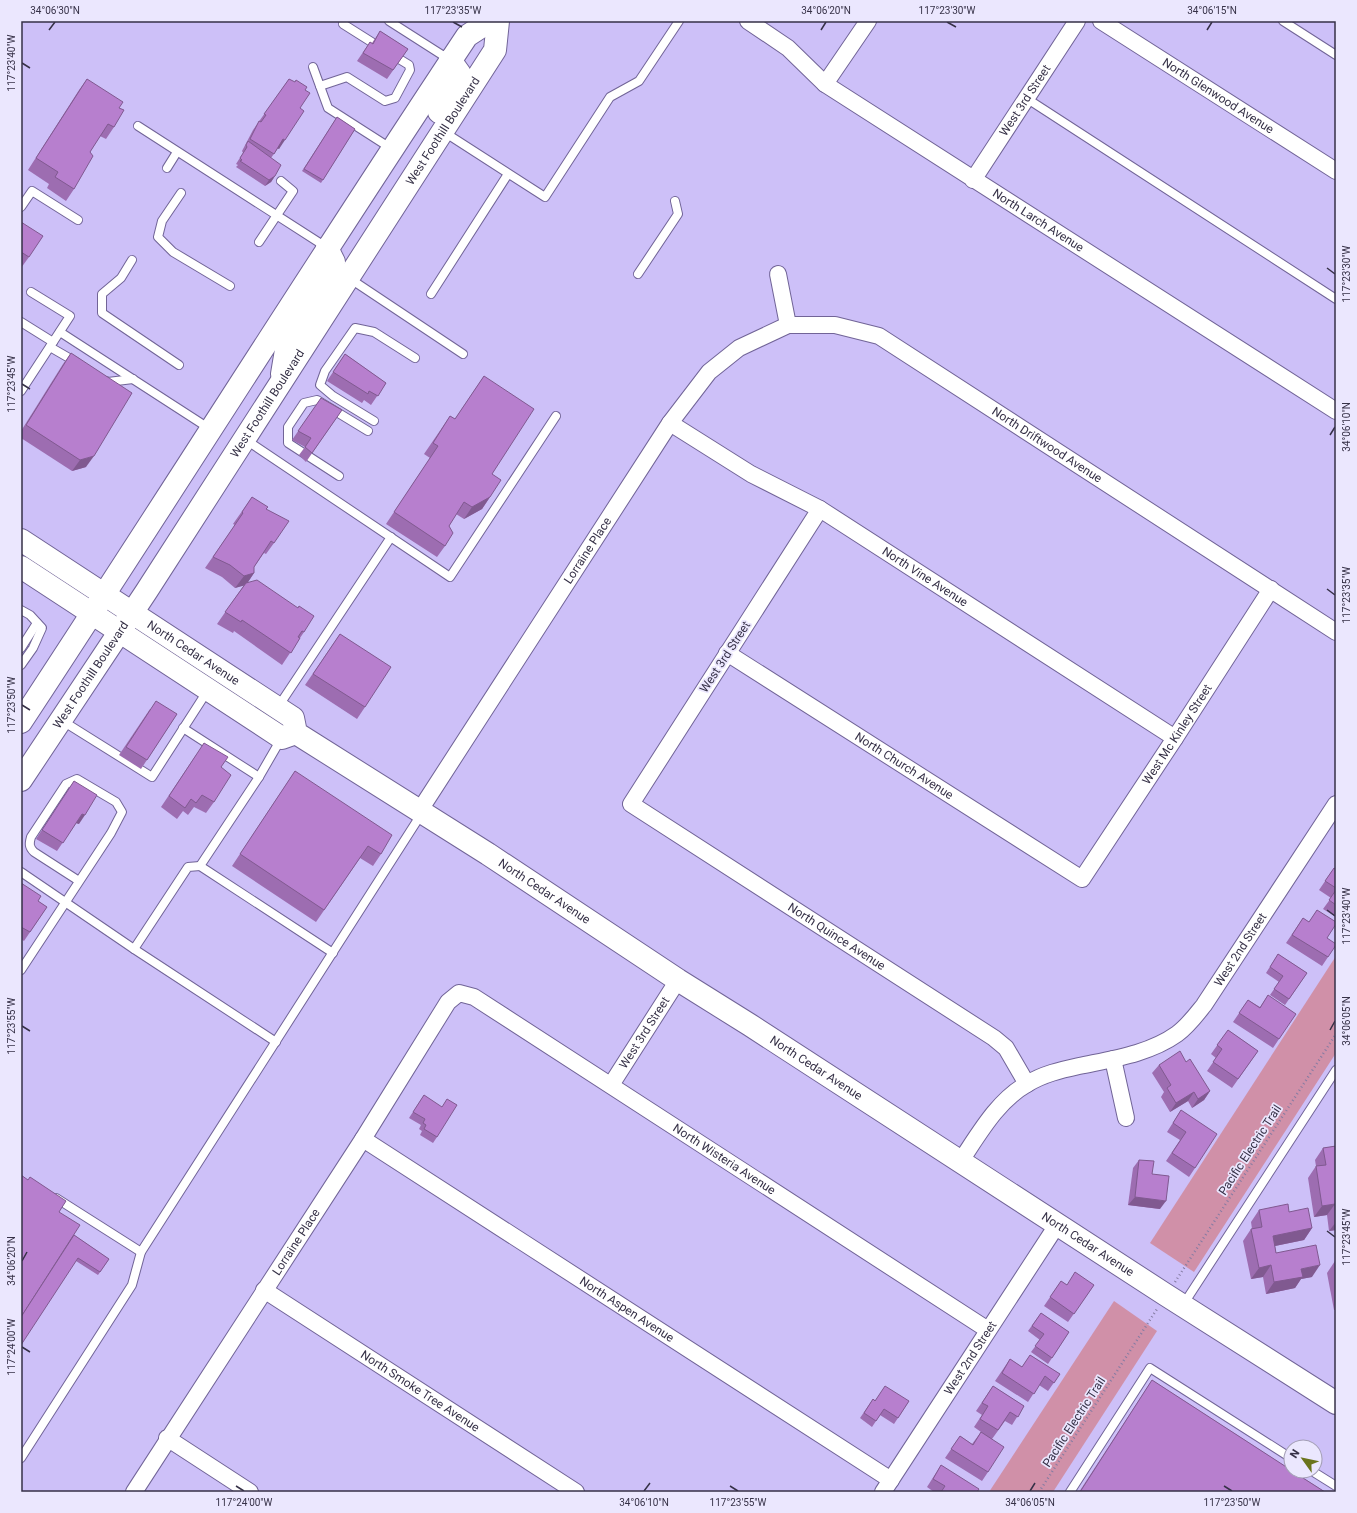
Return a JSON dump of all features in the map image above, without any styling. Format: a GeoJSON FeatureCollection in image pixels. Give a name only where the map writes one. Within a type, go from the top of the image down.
{"type":"FeatureCollection","features":[{"type":"Feature","properties":{"kind":"main road"},"geometry":{"type":"LineString","coordinates":[[21,722],[450,60],[467,36],[490,21]]}},
{"type":"Feature","properties":{"kind":"main road","name":"West Foothill Boulevard"},"geometry":{"type":"LineString","coordinates":[[21,780],[444,132],[495,50],[498,21]]}},
{"type":"Feature","properties":{"kind":"main road"},"geometry":{"type":"LineString","coordinates":[[392,210],[394,183],[453,88],[460,74],[450,60]]}},
{"type":"Feature","properties":{"kind":"main road"},"geometry":{"type":"LineString","coordinates":[[280,384],[287,344],[330,278],[334,262],[327,248]]}},
{"type":"Feature","properties":{"kind":"main road","name":"North Cedar Avenue"},"geometry":{"type":"LineString","coordinates":[[21,540],[293,718],[289,735]]}},
{"type":"Feature","properties":{"kind":"main road","name":"North Cedar Avenue"},"geometry":{"type":"LineString","coordinates":[[21,567],[208,690],[421,811],[678,980],[757,1029],[1057,1225],[1336,1403]]}},
{"type":"Feature","properties":{"kind":"street","name":"North Larch Avenue"},"geometry":{"type":"LineString","coordinates":[[748,21],[788,48],[825,84],[1336,411]]}},
{"type":"Feature","properties":{"kind":"street"},"geometry":{"type":"LineString","coordinates":[[825,84],[868,21]]}},
{"type":"Feature","properties":{"kind":"street","name":"West 3rd Street"},"geometry":{"type":"LineString","coordinates":[[973,180],[1077,21]]}},
{"type":"Feature","properties":{"kind":"street","name":"North Glenwood Avenue"},"geometry":{"type":"LineString","coordinates":[[1101,21],[1336,171]]}},
{"type":"Feature","properties":{"kind":"street"},"geometry":{"type":"LineString","coordinates":[[778,274],[788,325]]}},
{"type":"Feature","properties":{"kind":"street","name":"Lorraine Place"},"geometry":{"type":"LineString","coordinates":[[421,811],[670,423],[709,372],[715,367],[739,348],[788,325]]}},
{"type":"Feature","properties":{"kind":"street","name":"North Driftwood Avenue"},"geometry":{"type":"LineString","coordinates":[[788,325],[835,325],[879,336],[1336,632]]}},
{"type":"Feature","properties":{"kind":"street","name":"North Vine Avenue"},"geometry":{"type":"LineString","coordinates":[[670,423],[751,474],[820,509],[1175,738]]}},
{"type":"Feature","properties":{"kind":"street","name":"West 3rd Street"},"geometry":{"type":"LineString","coordinates":[[631,804],[820,509]]}},
{"type":"Feature","properties":{"kind":"street","name":"West Mc Kinley Street"},"geometry":{"type":"LineString","coordinates":[[1082,879],[1271,589]]}},
{"type":"Feature","properties":{"kind":"street","name":"North Church Avenue"},"geometry":{"type":"LineString","coordinates":[[727,653],[1082,879]]}},
{"type":"Feature","properties":{"kind":"street","name":"North Quince Avenue"},"geometry":{"type":"LineString","coordinates":[[631,804],[994,1038],[1006,1048],[1027,1084]]}},
{"type":"Feature","properties":{"kind":"street","name":"West 2nd Street"},"geometry":{"type":"LineString","coordinates":[[960,1162],[993,1113],[1008,1097],[1027,1084],[1054,1072],[1113,1059],[1144,1050],[1177,1034],[1192,1021],[1336,804]]}},
{"type":"Feature","properties":{"kind":"street","name":"West 3rd Street"},"geometry":{"type":"LineString","coordinates":[[611,1085],[678,980]]}},
{"type":"Feature","properties":{"kind":"street","name":"Lorraine Place"},"geometry":{"type":"LineString","coordinates":[[134,1492],[363,1138],[448,1002],[459,993]]}},
{"type":"Feature","properties":{"kind":"street","name":"North Wisteria Avenue"},"geometry":{"type":"LineString","coordinates":[[459,993],[474,997],[988,1330]]}},
{"type":"Feature","properties":{"kind":"street"},"geometry":{"type":"LineString","coordinates":[[1113,1059],[1126,1118]]}},
{"type":"Feature","properties":{"kind":"street","name":"North Aspen Avenue"},"geometry":{"type":"LineString","coordinates":[[363,1138],[887,1486]]}},
{"type":"Feature","properties":{"kind":"street","name":"West 2nd Street"},"geometry":{"type":"LineString","coordinates":[[887,1486],[1057,1225]]}},
{"type":"Feature","properties":{"kind":"street","name":"North Smoke Tree Avenue"},"geometry":{"type":"LineString","coordinates":[[264,1290],[576,1492]]}},
{"type":"Feature","properties":{"kind":"street"},"geometry":{"type":"LineString","coordinates":[[168,1438],[250,1492]]}},
{"type":"Feature","properties":{"kind":"lane"},"geometry":{"type":"LineString","coordinates":[[389,21],[450,60]]}},
{"type":"Feature","properties":{"kind":"lane"},"geometry":{"type":"LineString","coordinates":[[444,132],[545,197],[610,97],[639,81],[679,21]]}},
{"type":"Feature","properties":{"kind":"lane"},"geometry":{"type":"LineString","coordinates":[[1283,21],[1336,55]]}},
{"type":"Feature","properties":{"kind":"lane"},"geometry":{"type":"LineString","coordinates":[[320,86],[347,77],[385,101],[391,100],[395,98],[410,70],[409,65],[343,24]]}},
{"type":"Feature","properties":{"kind":"lane"},"geometry":{"type":"LineString","coordinates":[[313,67],[328,108],[392,149]]}},
{"type":"Feature","properties":{"kind":"lane"},"geometry":{"type":"LineString","coordinates":[[1026,98],[1336,299]]}},
{"type":"Feature","properties":{"kind":"lane"},"geometry":{"type":"LineString","coordinates":[[138,126],[327,248]]}},
{"type":"Feature","properties":{"kind":"lane"},"geometry":{"type":"LineString","coordinates":[[167,168],[177,152]]}},
{"type":"Feature","properties":{"kind":"lane"},"geometry":{"type":"LineString","coordinates":[[430,294],[508,174]]}},
{"type":"Feature","properties":{"kind":"lane"},"geometry":{"type":"LineString","coordinates":[[259,242],[293,191],[281,181]]}},
{"type":"Feature","properties":{"kind":"lane"},"geometry":{"type":"LineString","coordinates":[[21,207],[32,191],[78,220]]}},
{"type":"Feature","properties":{"kind":"lane"},"geometry":{"type":"LineString","coordinates":[[181,193],[162,221],[158,237],[173,252],[230,286]]}},
{"type":"Feature","properties":{"kind":"lane"},"geometry":{"type":"LineString","coordinates":[[638,274],[678,214],[675,201]]}},
{"type":"Feature","properties":{"kind":"lane"},"geometry":{"type":"LineString","coordinates":[[132,260],[122,278],[102,294],[102,313],[179,364]]}},
{"type":"Feature","properties":{"kind":"lane"},"geometry":{"type":"LineString","coordinates":[[349,278],[463,354]]}},
{"type":"Feature","properties":{"kind":"lane"},"geometry":{"type":"LineString","coordinates":[[21,391],[70,316],[31,292]]}},
{"type":"Feature","properties":{"kind":"lane"},"geometry":{"type":"LineString","coordinates":[[21,322],[82,367]]}},
{"type":"Feature","properties":{"kind":"lane"},"geometry":{"type":"LineString","coordinates":[[374,421],[333,396],[320,385],[325,371],[355,328],[374,332],[415,358]]}},
{"type":"Feature","properties":{"kind":"lane"},"geometry":{"type":"LineString","coordinates":[[60,332],[211,430]]}},
{"type":"Feature","properties":{"kind":"lane"},"geometry":{"type":"LineString","coordinates":[[95,374],[108,382],[133,380]]}},
{"type":"Feature","properties":{"kind":"lane"},"geometry":{"type":"LineString","coordinates":[[339,476],[288,443],[288,427],[304,403],[317,400],[368,431]]}},
{"type":"Feature","properties":{"kind":"lane"},"geometry":{"type":"LineString","coordinates":[[245,439],[450,577],[556,416]]}},
{"type":"Feature","properties":{"kind":"lane"},"geometry":{"type":"LineString","coordinates":[[277,707],[390,537]]}},
{"type":"Feature","properties":{"kind":"lane"},"geometry":{"type":"LineString","coordinates":[[21,610],[42,628],[33,648],[21,665]]}},
{"type":"Feature","properties":{"kind":"lane"},"geometry":{"type":"LineString","coordinates":[[21,648],[37,623]]}},
{"type":"Feature","properties":{"kind":"lane"},"geometry":{"type":"LineString","coordinates":[[61,720],[152,777],[208,690]]}},
{"type":"Feature","properties":{"kind":"lane"},"geometry":{"type":"LineString","coordinates":[[183,728],[259,776]]}},
{"type":"Feature","properties":{"kind":"lane"},"geometry":{"type":"LineString","coordinates":[[200,866],[259,776],[289,735]]}},
{"type":"Feature","properties":{"kind":"lane"},"geometry":{"type":"LineString","coordinates":[[21,970],[111,833],[122,812],[116,802],[81,779],[71,780],[66,784],[31,837],[30,847],[34,852],[79,881]]}},
{"type":"Feature","properties":{"kind":"lane"},"geometry":{"type":"LineString","coordinates":[[21,1458],[132,1285],[141,1252],[333,953],[421,811]]}},
{"type":"Feature","properties":{"kind":"lane"},"geometry":{"type":"LineString","coordinates":[[134,949],[188,867],[200,866],[333,953]]}},
{"type":"Feature","properties":{"kind":"lane"},"geometry":{"type":"LineString","coordinates":[[21,872],[134,949],[276,1042]]}},
{"type":"Feature","properties":{"kind":"lane"},"geometry":{"type":"LineString","coordinates":[[1183,1306],[1336,1070]]}},
{"type":"Feature","properties":{"kind":"lane"},"geometry":{"type":"LineString","coordinates":[[46,1192],[141,1252]]}},
{"type":"Feature","properties":{"kind":"lane"},"geometry":{"type":"LineString","coordinates":[[1070,1492],[1150,1368],[1283,1453]]}},
{"type":"Feature","properties":{"kind":"lane"},"geometry":{"type":"LineString","coordinates":[[1323,1478],[1336,1486]]}},
{"type":"Feature","properties":{"kind":"path","name":"Pacific Electric Trail"},"geometry":{"type":"LineString","coordinates":[[1180,1275],[1336,1034]]}},
{"type":"Feature","properties":{"kind":"path","name":"Pacific Electric Trail"},"geometry":{"type":"LineString","coordinates":[[1039,1492],[1149,1321]]}},
{"type":"Feature","properties":{"kind":"shaded area"},"geometry":{"type":"Polygon","coordinates":[[[1336,956],[1336,1053],[1194,1272],[1150,1243],[1336,956]]]}},
{"type":"Feature","properties":{"kind":"shaded area"},"geometry":{"type":"Polygon","coordinates":[[[1114,1301],[1157,1331],[1053,1492],[989,1492],[1114,1301]]]}},
{"type":"Feature","properties":{"kind":"building"},"geometry":{"type":"Polygon","coordinates":[[[380,31],[408,49],[393,70],[363,53],[370,42],[373,44],[380,31]]]}},
{"type":"Feature","properties":{"kind":"building"},"geometry":{"type":"Polygon","coordinates":[[[87,79],[123,102],[119,108],[124,110],[114,127],[108,124],[90,152],[93,156],[74,189],[55,177],[58,172],[36,158],[87,79]]]}},
{"type":"Feature","properties":{"kind":"building"},"geometry":{"type":"Polygon","coordinates":[[[289,79],[295,82],[296,80],[307,87],[305,90],[310,93],[300,108],[304,111],[285,140],[283,139],[274,154],[250,139],[259,121],[261,122],[266,115],[264,114],[289,79]]]}},
{"type":"Feature","properties":{"kind":"building"},"geometry":{"type":"Polygon","coordinates":[[[337,117],[355,129],[323,180],[304,169],[337,117]]]}},
{"type":"Feature","properties":{"kind":"building"},"geometry":{"type":"Polygon","coordinates":[[[248,141],[281,165],[275,176],[269,180],[240,161],[242,160],[240,158],[247,147],[246,145],[248,141]]]}},
{"type":"Feature","properties":{"kind":"building"},"geometry":{"type":"Polygon","coordinates":[[[21,222],[43,236],[29,257],[21,252],[21,222]]]}},
{"type":"Feature","properties":{"kind":"building"},"geometry":{"type":"Polygon","coordinates":[[[71,353],[132,393],[94,456],[80,460],[26,425],[71,353]]]}},
{"type":"Feature","properties":{"kind":"building"},"geometry":{"type":"Polygon","coordinates":[[[345,354],[386,383],[378,396],[369,391],[368,394],[333,372],[345,354]]]}},
{"type":"Feature","properties":{"kind":"building"},"geometry":{"type":"Polygon","coordinates":[[[484,376],[534,409],[492,474],[501,480],[490,497],[472,507],[464,502],[449,526],[453,533],[445,546],[394,512],[438,446],[433,443],[450,416],[455,419],[484,376]]]}},
{"type":"Feature","properties":{"kind":"building"},"geometry":{"type":"Polygon","coordinates":[[[321,398],[342,410],[312,453],[305,447],[311,438],[298,431],[321,398]]]}},
{"type":"Feature","properties":{"kind":"building"},"geometry":{"type":"Polygon","coordinates":[[[252,497],[268,507],[266,509],[289,521],[274,543],[271,541],[254,567],[254,573],[244,576],[230,565],[213,557],[252,497]]]}},
{"type":"Feature","properties":{"kind":"building"},"geometry":{"type":"Polygon","coordinates":[[[257,580],[298,608],[299,606],[314,616],[304,632],[302,631],[298,637],[300,638],[291,653],[242,620],[241,622],[225,612],[246,583],[257,580]]]}},
{"type":"Feature","properties":{"kind":"building"},"geometry":{"type":"Polygon","coordinates":[[[340,634],[391,667],[365,707],[313,674],[340,634]]]}},
{"type":"Feature","properties":{"kind":"building"},"geometry":{"type":"Polygon","coordinates":[[[156,701],[177,714],[147,760],[126,747],[156,701]]]}},
{"type":"Feature","properties":{"kind":"building"},"geometry":{"type":"Polygon","coordinates":[[[204,743],[228,757],[221,767],[231,775],[214,802],[202,795],[196,803],[191,799],[185,808],[169,796],[204,743]]]}},
{"type":"Feature","properties":{"kind":"building"},"geometry":{"type":"Polygon","coordinates":[[[295,771],[392,835],[381,854],[368,846],[324,910],[240,854],[295,771]]]}},
{"type":"Feature","properties":{"kind":"building"},"geometry":{"type":"Polygon","coordinates":[[[74,781],[97,795],[85,815],[82,814],[63,843],[42,830],[74,781]]]}},
{"type":"Feature","properties":{"kind":"building"},"geometry":{"type":"Polygon","coordinates":[[[1334,868],[1336,869],[1336,888],[1325,881],[1334,868]]]}},
{"type":"Feature","properties":{"kind":"building"},"geometry":{"type":"Polygon","coordinates":[[[21,883],[41,896],[38,901],[47,907],[30,932],[21,927],[21,883]]]}},
{"type":"Feature","properties":{"kind":"building"},"geometry":{"type":"Polygon","coordinates":[[[1336,890],[1336,905],[1329,900],[1336,890]]]}},
{"type":"Feature","properties":{"kind":"building"},"geometry":{"type":"Polygon","coordinates":[[[1317,910],[1336,922],[1327,938],[1336,944],[1328,957],[1292,935],[1303,918],[1309,922],[1317,910]]]}},
{"type":"Feature","properties":{"kind":"building"},"geometry":{"type":"Polygon","coordinates":[[[1278,954],[1307,973],[1289,999],[1274,989],[1283,976],[1270,967],[1278,954]]]}},
{"type":"Feature","properties":{"kind":"building"},"geometry":{"type":"Polygon","coordinates":[[[1268,995],[1296,1014],[1279,1039],[1239,1013],[1248,1000],[1260,1008],[1268,995]]]}},
{"type":"Feature","properties":{"kind":"building"},"geometry":{"type":"Polygon","coordinates":[[[1228,1030],[1258,1051],[1238,1079],[1213,1062],[1222,1049],[1217,1045],[1228,1030]]]}},
{"type":"Feature","properties":{"kind":"building"},"geometry":{"type":"Polygon","coordinates":[[[1180,1051],[1186,1062],[1190,1059],[1210,1091],[1198,1099],[1194,1092],[1176,1103],[1167,1088],[1171,1085],[1159,1065],[1180,1051]]]}},
{"type":"Feature","properties":{"kind":"building"},"geometry":{"type":"Polygon","coordinates":[[[424,1095],[442,1107],[447,1099],[457,1105],[437,1137],[424,1129],[426,1125],[423,1123],[425,1119],[413,1112],[424,1095]]]}},
{"type":"Feature","properties":{"kind":"building"},"geometry":{"type":"Polygon","coordinates":[[[1181,1110],[1217,1134],[1195,1168],[1172,1153],[1186,1132],[1173,1123],[1181,1110]]]}},
{"type":"Feature","properties":{"kind":"building"},"geometry":{"type":"Polygon","coordinates":[[[1336,1146],[1336,1210],[1335,1204],[1322,1206],[1316,1166],[1326,1165],[1323,1148],[1336,1146]]]}},
{"type":"Feature","properties":{"kind":"building"},"geometry":{"type":"Polygon","coordinates":[[[1139,1160],[1154,1161],[1152,1174],[1169,1176],[1166,1201],[1135,1197],[1139,1160]]]}},
{"type":"Feature","properties":{"kind":"building"},"geometry":{"type":"Polygon","coordinates":[[[21,1175],[28,1180],[30,1177],[66,1201],[59,1212],[80,1225],[21,1317],[21,1175]]]}},
{"type":"Feature","properties":{"kind":"building"},"geometry":{"type":"Polygon","coordinates":[[[1288,1204],[1289,1212],[1308,1208],[1312,1228],[1273,1236],[1276,1253],[1316,1245],[1320,1265],[1301,1269],[1303,1277],[1274,1282],[1271,1265],[1259,1268],[1251,1229],[1262,1227],[1259,1210],[1288,1204]]]}},
{"type":"Feature","properties":{"kind":"building"},"geometry":{"type":"Polygon","coordinates":[[[74,1235],[109,1259],[100,1272],[78,1258],[21,1345],[21,1317],[74,1235]]]}},
{"type":"Feature","properties":{"kind":"building"},"geometry":{"type":"Polygon","coordinates":[[[1075,1272],[1094,1285],[1074,1314],[1050,1297],[1061,1281],[1067,1285],[1075,1272]]]}},
{"type":"Feature","properties":{"kind":"building"},"geometry":{"type":"Polygon","coordinates":[[[1041,1313],[1069,1332],[1052,1358],[1035,1346],[1044,1334],[1032,1326],[1041,1313]]]}},
{"type":"Feature","properties":{"kind":"building"},"geometry":{"type":"Polygon","coordinates":[[[1030,1355],[1060,1374],[1054,1383],[1045,1376],[1034,1394],[1002,1373],[1010,1359],[1022,1367],[1030,1355]]]}},
{"type":"Feature","properties":{"kind":"building"},"geometry":{"type":"Polygon","coordinates":[[[1152,1380],[1283,1465],[1283,1479],[1305,1479],[1325,1492],[1080,1492],[1152,1380]]]}},
{"type":"Feature","properties":{"kind":"building"},"geometry":{"type":"Polygon","coordinates":[[[885,1386],[909,1401],[898,1418],[884,1409],[876,1421],[864,1413],[873,1399],[875,1401],[885,1386]]]}},
{"type":"Feature","properties":{"kind":"building"},"geometry":{"type":"Polygon","coordinates":[[[993,1386],[1024,1406],[1018,1417],[1010,1412],[998,1430],[980,1419],[988,1406],[982,1403],[993,1386]]]}},
{"type":"Feature","properties":{"kind":"building"},"geometry":{"type":"Polygon","coordinates":[[[981,1432],[1004,1447],[988,1472],[951,1449],[960,1436],[973,1445],[981,1432]]]}},
{"type":"Feature","properties":{"kind":"building"},"geometry":{"type":"Polygon","coordinates":[[[941,1465],[979,1489],[977,1492],[941,1492],[945,1486],[933,1479],[941,1465]]]}}]}
